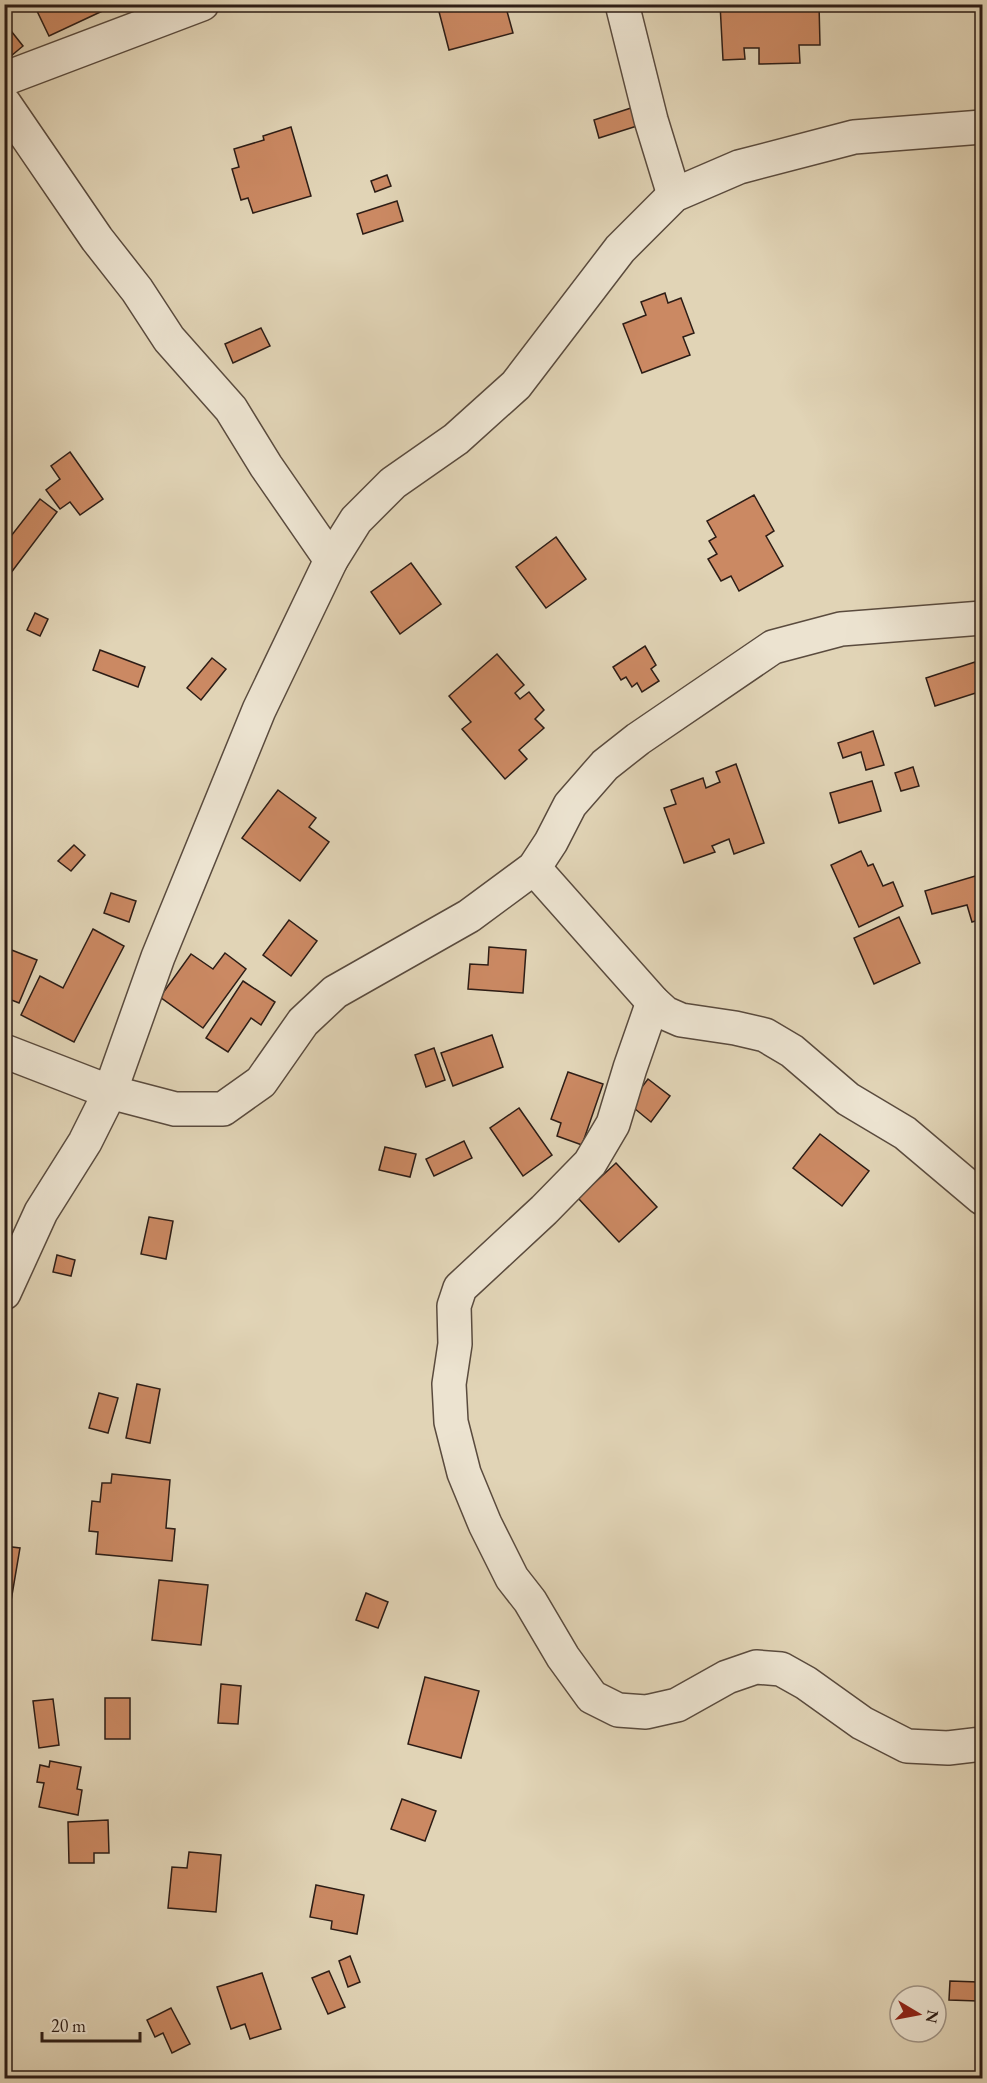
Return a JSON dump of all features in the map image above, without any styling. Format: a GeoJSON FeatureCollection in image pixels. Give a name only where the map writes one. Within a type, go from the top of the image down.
{"type":"FeatureCollection","features":[{"type":"Feature","properties":{"kind":"street"},"geometry":{"type":"LineString","coordinates":[[4,79],[202,4]]}},
{"type":"Feature","properties":{"kind":"street"},"geometry":{"type":"LineString","coordinates":[[622,4],[651,120],[674,195]]}},
{"type":"Feature","properties":{"kind":"street"},"geometry":{"type":"LineString","coordinates":[[4,103],[97,239],[137,290],[170,339],[231,409],[331,560]]}},
{"type":"Feature","properties":{"kind":"street"},"geometry":{"type":"LineString","coordinates":[[4,1293],[41,1212],[85,1142],[110,1092],[158,957],[259,710],[331,560],[356,520],[393,483],[456,439],[516,385],[620,249],[674,195],[739,167],[854,136],[982,127]]}},
{"type":"Feature","properties":{"kind":"street"},"geometry":{"type":"LineString","coordinates":[[4,1051],[110,1092],[175,1109],[223,1109],[261,1082],[303,1022],[335,992],[469,916],[534,868],[551,842],[570,805],[605,765],[638,739],[773,647],[841,629],[982,618]]}},
{"type":"Feature","properties":{"kind":"street"},"geometry":{"type":"LineString","coordinates":[[534,868],[652,1002],[665,1013],[681,1020],[765,1035],[792,1051],[848,1099],[906,1133],[982,1198]]}},
{"type":"Feature","properties":{"kind":"street"},"geometry":{"type":"LineString","coordinates":[[652,1002],[613,1124],[590,1163],[544,1210],[460,1288],[454,1306],[455,1344],[449,1384],[451,1422],[464,1473],[485,1524],[512,1578],[530,1601],[563,1657],[592,1697],[618,1710],[646,1712],[677,1705],[727,1677],[756,1667],[781,1669],[806,1683],[862,1723],[907,1746],[948,1748],[982,1744]]}},
{"type":"Feature","properties":{"kind":"building"},"geometry":{"type":"Polygon","coordinates":[[[44,4],[110,4],[111,7],[49,36],[37,11],[45,7],[44,4]]]}},
{"type":"Feature","properties":{"kind":"building"},"geometry":{"type":"Polygon","coordinates":[[[437,4],[505,4],[513,33],[449,50],[437,4]]]}},
{"type":"Feature","properties":{"kind":"building"},"geometry":{"type":"Polygon","coordinates":[[[720,4],[819,4],[820,45],[799,45],[800,63],[759,64],[759,48],[744,48],[745,59],[723,60],[720,4]]]}},
{"type":"Feature","properties":{"kind":"building"},"geometry":{"type":"Polygon","coordinates":[[[4,22],[23,46],[5,61],[4,61],[4,22]]]}},
{"type":"Feature","properties":{"kind":"building"},"geometry":{"type":"Polygon","coordinates":[[[631,108],[637,126],[599,138],[594,120],[631,108]]]}},
{"type":"Feature","properties":{"kind":"building"},"geometry":{"type":"Polygon","coordinates":[[[291,127],[311,196],[253,213],[248,198],[241,200],[232,169],[239,167],[234,149],[264,140],[263,136],[291,127]]]}},
{"type":"Feature","properties":{"kind":"building"},"geometry":{"type":"Polygon","coordinates":[[[387,175],[391,186],[375,192],[371,181],[387,175]]]}},
{"type":"Feature","properties":{"kind":"building"},"geometry":{"type":"Polygon","coordinates":[[[397,201],[403,221],[363,234],[357,214],[397,201]]]}},
{"type":"Feature","properties":{"kind":"building"},"geometry":{"type":"Polygon","coordinates":[[[665,293],[668,303],[681,298],[694,333],[683,337],[690,355],[642,373],[623,324],[646,315],[641,302],[665,293]]]}},
{"type":"Feature","properties":{"kind":"building"},"geometry":{"type":"Polygon","coordinates":[[[261,328],[270,346],[233,363],[225,344],[261,328]]]}},
{"type":"Feature","properties":{"kind":"building"},"geometry":{"type":"Polygon","coordinates":[[[70,452],[103,499],[80,515],[70,502],[60,509],[46,490],[60,479],[51,466],[70,452]]]}},
{"type":"Feature","properties":{"kind":"building"},"geometry":{"type":"Polygon","coordinates":[[[754,495],[774,531],[766,536],[783,566],[739,591],[731,576],[721,581],[708,559],[717,554],[709,541],[716,537],[707,521],[754,495]]]}},
{"type":"Feature","properties":{"kind":"building"},"geometry":{"type":"Polygon","coordinates":[[[40,499],[57,512],[4,582],[4,545],[40,499]]]}},
{"type":"Feature","properties":{"kind":"building"},"geometry":{"type":"Polygon","coordinates":[[[556,537],[586,579],[546,608],[516,567],[556,537]]]}},
{"type":"Feature","properties":{"kind":"building"},"geometry":{"type":"Polygon","coordinates":[[[411,563],[441,604],[400,634],[371,592],[411,563]]]}},
{"type":"Feature","properties":{"kind":"building"},"geometry":{"type":"Polygon","coordinates":[[[35,613],[48,619],[40,636],[27,630],[35,613]]]}},
{"type":"Feature","properties":{"kind":"building"},"geometry":{"type":"Polygon","coordinates":[[[645,646],[656,665],[651,669],[659,681],[642,692],[637,683],[632,687],[626,677],[621,680],[613,667],[645,646]]]}},
{"type":"Feature","properties":{"kind":"building"},"geometry":{"type":"Polygon","coordinates":[[[100,650],[145,667],[138,687],[93,670],[100,650]]]}},
{"type":"Feature","properties":{"kind":"building"},"geometry":{"type":"Polygon","coordinates":[[[497,654],[524,685],[515,693],[520,699],[529,692],[544,710],[535,719],[544,728],[519,750],[527,759],[505,779],[462,729],[471,722],[449,696],[497,654]]]}},
{"type":"Feature","properties":{"kind":"building"},"geometry":{"type":"Polygon","coordinates":[[[212,658],[226,669],[201,700],[187,688],[212,658]]]}},
{"type":"Feature","properties":{"kind":"building"},"geometry":{"type":"Polygon","coordinates":[[[975,662],[982,691],[935,706],[926,678],[975,662]]]}},
{"type":"Feature","properties":{"kind":"building"},"geometry":{"type":"Polygon","coordinates":[[[873,731],[884,765],[866,770],[861,752],[843,758],[838,743],[873,731]]]}},
{"type":"Feature","properties":{"kind":"building"},"geometry":{"type":"Polygon","coordinates":[[[736,764],[764,843],[734,854],[729,839],[712,846],[715,852],[684,863],[664,808],[676,804],[671,790],[703,778],[706,788],[720,782],[716,772],[736,764]]]}},
{"type":"Feature","properties":{"kind":"building"},"geometry":{"type":"Polygon","coordinates":[[[913,767],[919,786],[901,791],[895,773],[913,767]]]}},
{"type":"Feature","properties":{"kind":"building"},"geometry":{"type":"Polygon","coordinates":[[[872,781],[881,811],[839,823],[830,793],[872,781]]]}},
{"type":"Feature","properties":{"kind":"building"},"geometry":{"type":"Polygon","coordinates":[[[278,790],[316,818],[309,827],[329,842],[300,881],[242,838],[278,790]]]}},
{"type":"Feature","properties":{"kind":"building"},"geometry":{"type":"Polygon","coordinates":[[[74,845],[85,855],[71,871],[58,861],[74,845]]]}},
{"type":"Feature","properties":{"kind":"building"},"geometry":{"type":"Polygon","coordinates":[[[861,851],[868,866],[873,864],[883,886],[893,882],[903,906],[859,927],[831,865],[861,851]]]}},
{"type":"Feature","properties":{"kind":"building"},"geometry":{"type":"Polygon","coordinates":[[[982,874],[982,919],[972,922],[967,905],[932,914],[925,891],[982,874]]]}},
{"type":"Feature","properties":{"kind":"building"},"geometry":{"type":"Polygon","coordinates":[[[111,893],[136,901],[129,922],[104,913],[111,893]]]}},
{"type":"Feature","properties":{"kind":"building"},"geometry":{"type":"Polygon","coordinates":[[[899,917],[920,963],[874,984],[854,938],[899,917]]]}},
{"type":"Feature","properties":{"kind":"building"},"geometry":{"type":"Polygon","coordinates":[[[289,920],[317,941],[291,976],[263,955],[289,920]]]}},
{"type":"Feature","properties":{"kind":"building"},"geometry":{"type":"Polygon","coordinates":[[[93,929],[124,946],[74,1042],[21,1015],[40,976],[63,988],[93,929]]]}},
{"type":"Feature","properties":{"kind":"building"},"geometry":{"type":"Polygon","coordinates":[[[4,947],[37,960],[19,1003],[4,997],[4,947]]]}},
{"type":"Feature","properties":{"kind":"building"},"geometry":{"type":"Polygon","coordinates":[[[489,947],[526,950],[523,993],[468,989],[470,964],[488,965],[489,947]]]}},
{"type":"Feature","properties":{"kind":"building"},"geometry":{"type":"Polygon","coordinates":[[[225,953],[246,969],[203,1028],[160,997],[191,954],[213,969],[225,953]]]}},
{"type":"Feature","properties":{"kind":"building"},"geometry":{"type":"Polygon","coordinates":[[[243,981],[275,1002],[261,1025],[251,1018],[228,1052],[206,1038],[243,981]]]}},
{"type":"Feature","properties":{"kind":"building"},"geometry":{"type":"Polygon","coordinates":[[[492,1035],[503,1067],[453,1086],[441,1053],[492,1035]]]}},
{"type":"Feature","properties":{"kind":"building"},"geometry":{"type":"Polygon","coordinates":[[[434,1048],[445,1080],[426,1087],[415,1055],[434,1048]]]}},
{"type":"Feature","properties":{"kind":"building"},"geometry":{"type":"Polygon","coordinates":[[[568,1072],[603,1084],[582,1145],[557,1136],[561,1123],[551,1119],[568,1072]]]}},
{"type":"Feature","properties":{"kind":"building"},"geometry":{"type":"Polygon","coordinates":[[[648,1079],[670,1096],[651,1122],[629,1104],[648,1079]]]}},
{"type":"Feature","properties":{"kind":"building"},"geometry":{"type":"Polygon","coordinates":[[[519,1108],[552,1155],[523,1176],[490,1128],[519,1108]]]}},
{"type":"Feature","properties":{"kind":"building"},"geometry":{"type":"Polygon","coordinates":[[[820,1134],[869,1171],[842,1206],[793,1168],[820,1134]]]}},
{"type":"Feature","properties":{"kind":"building"},"geometry":{"type":"Polygon","coordinates":[[[464,1141],[472,1158],[434,1176],[426,1159],[464,1141]]]}},
{"type":"Feature","properties":{"kind":"building"},"geometry":{"type":"Polygon","coordinates":[[[385,1147],[416,1154],[410,1177],[379,1170],[385,1147]]]}},
{"type":"Feature","properties":{"kind":"building"},"geometry":{"type":"Polygon","coordinates":[[[616,1163],[657,1207],[619,1242],[578,1198],[616,1163]]]}},
{"type":"Feature","properties":{"kind":"building"},"geometry":{"type":"Polygon","coordinates":[[[149,1217],[173,1221],[166,1259],[141,1254],[149,1217]]]}},
{"type":"Feature","properties":{"kind":"building"},"geometry":{"type":"Polygon","coordinates":[[[57,1255],[75,1260],[71,1276],[53,1272],[57,1255]]]}},
{"type":"Feature","properties":{"kind":"building"},"geometry":{"type":"Polygon","coordinates":[[[137,1384],[160,1389],[150,1443],[126,1438],[137,1384]]]}},
{"type":"Feature","properties":{"kind":"building"},"geometry":{"type":"Polygon","coordinates":[[[99,1393],[118,1398],[108,1433],[89,1428],[99,1393]]]}},
{"type":"Feature","properties":{"kind":"building"},"geometry":{"type":"Polygon","coordinates":[[[112,1474],[170,1480],[166,1528],[175,1529],[172,1561],[96,1554],[98,1532],[89,1531],[92,1501],[100,1502],[102,1483],[111,1483],[112,1474]]]}},
{"type":"Feature","properties":{"kind":"building"},"geometry":{"type":"Polygon","coordinates":[[[4,1546],[20,1548],[11,1601],[4,1599],[4,1546]]]}},
{"type":"Feature","properties":{"kind":"building"},"geometry":{"type":"Polygon","coordinates":[[[159,1580],[208,1585],[201,1645],[152,1640],[159,1580]]]}},
{"type":"Feature","properties":{"kind":"building"},"geometry":{"type":"Polygon","coordinates":[[[366,1593],[388,1602],[378,1628],[356,1620],[366,1593]]]}},
{"type":"Feature","properties":{"kind":"building"},"geometry":{"type":"Polygon","coordinates":[[[425,1677],[479,1691],[461,1758],[408,1744],[425,1677]]]}},
{"type":"Feature","properties":{"kind":"building"},"geometry":{"type":"Polygon","coordinates":[[[221,1684],[241,1686],[238,1724],[218,1723],[221,1684]]]}},
{"type":"Feature","properties":{"kind":"building"},"geometry":{"type":"Polygon","coordinates":[[[105,1698],[130,1698],[130,1739],[105,1739],[105,1698]]]}},
{"type":"Feature","properties":{"kind":"building"},"geometry":{"type":"Polygon","coordinates":[[[53,1699],[59,1745],[39,1748],[33,1701],[53,1699]]]}},
{"type":"Feature","properties":{"kind":"building"},"geometry":{"type":"Polygon","coordinates":[[[50,1761],[81,1767],[77,1789],[82,1790],[78,1815],[39,1807],[44,1783],[37,1782],[40,1765],[49,1767],[50,1761]]]}},
{"type":"Feature","properties":{"kind":"building"},"geometry":{"type":"Polygon","coordinates":[[[402,1799],[436,1811],[425,1841],[391,1829],[402,1799]]]}},
{"type":"Feature","properties":{"kind":"building"},"geometry":{"type":"Polygon","coordinates":[[[108,1820],[109,1853],[94,1853],[94,1863],[69,1863],[68,1822],[108,1820]]]}},
{"type":"Feature","properties":{"kind":"building"},"geometry":{"type":"Polygon","coordinates":[[[189,1852],[221,1855],[216,1912],[168,1908],[172,1867],[187,1868],[189,1852]]]}},
{"type":"Feature","properties":{"kind":"building"},"geometry":{"type":"Polygon","coordinates":[[[316,1885],[364,1895],[357,1934],[331,1929],[332,1921],[310,1917],[316,1885]]]}},
{"type":"Feature","properties":{"kind":"building"},"geometry":{"type":"Polygon","coordinates":[[[350,1956],[360,1982],[348,1987],[339,1961],[350,1956]]]}},
{"type":"Feature","properties":{"kind":"building"},"geometry":{"type":"Polygon","coordinates":[[[329,1971],[345,2007],[328,2014],[312,1978],[329,1971]]]}},
{"type":"Feature","properties":{"kind":"building"},"geometry":{"type":"Polygon","coordinates":[[[262,1973],[281,2029],[250,2039],[245,2024],[231,2029],[217,1987],[262,1973]]]}},
{"type":"Feature","properties":{"kind":"building"},"geometry":{"type":"Polygon","coordinates":[[[950,1981],[978,1982],[978,2001],[949,2000],[950,1981]]]}},
{"type":"Feature","properties":{"kind":"building"},"geometry":{"type":"Polygon","coordinates":[[[171,2008],[190,2044],[172,2053],[163,2033],[155,2037],[147,2020],[171,2008]]]}}]}
